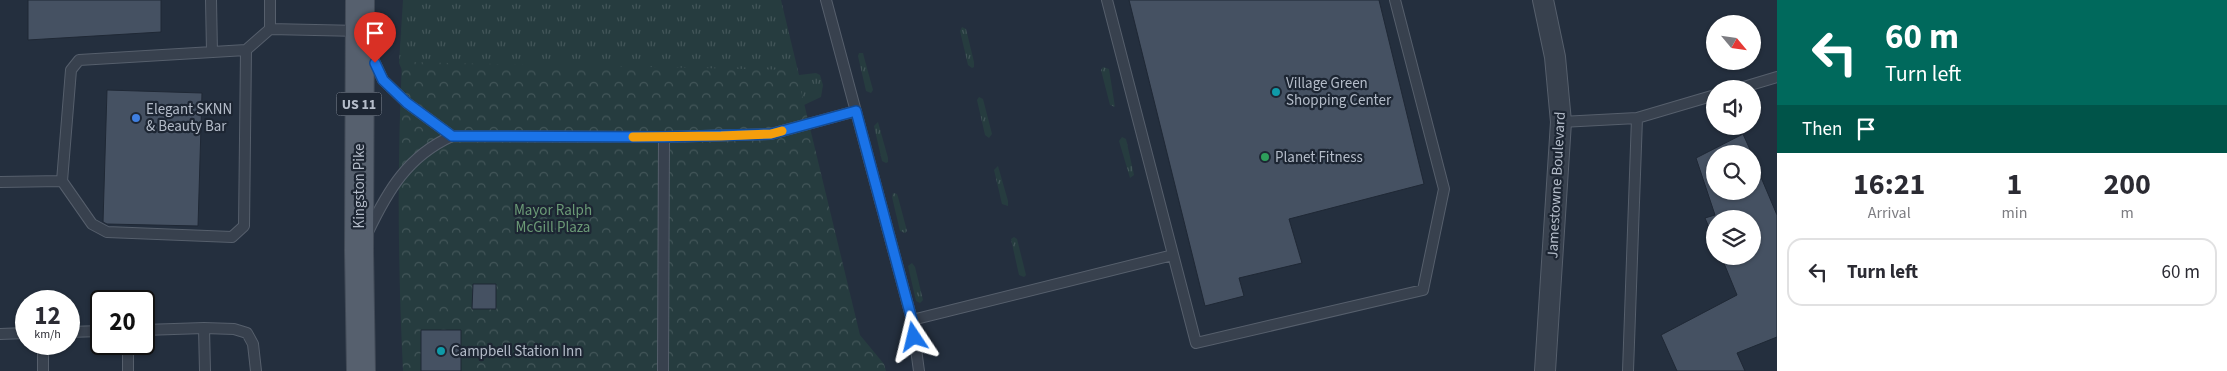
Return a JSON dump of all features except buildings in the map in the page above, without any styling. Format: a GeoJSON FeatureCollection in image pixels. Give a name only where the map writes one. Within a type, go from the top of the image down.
{"type":"FeatureCollection","features":[{"type":"Feature","properties":{"kind":"main road","name":"Kingston Pike"},"geometry":{"type":"LineString","coordinates":[[360,0],[359,251],[362,371]]}},
{"type":"Feature","properties":{"kind":"street","name":"Jamestowne Boulevard"},"geometry":{"type":"LineString","coordinates":[[1543,0],[1555,57],[1561,122],[1545,371]]}},
{"type":"Feature","properties":{"kind":"lane"},"geometry":{"type":"LineString","coordinates":[[211,0],[212,52]]}},
{"type":"Feature","properties":{"kind":"lane"},"geometry":{"type":"LineString","coordinates":[[270,0],[270,29]]}},
{"type":"Feature","properties":{"kind":"lane"},"geometry":{"type":"LineString","coordinates":[[826,0],[912,320],[919,371]]}},
{"type":"Feature","properties":{"kind":"lane"},"geometry":{"type":"LineString","coordinates":[[1107,0],[1196,343],[1423,290],[1444,190],[1395,0]]}},
{"type":"Feature","properties":{"kind":"lane"},"geometry":{"type":"LineString","coordinates":[[246,50],[244,226],[232,237],[107,232],[92,224],[62,181],[71,70],[80,60],[246,50],[270,29],[359,30],[383,80],[426,119],[452,136]]}},
{"type":"Feature","properties":{"kind":"lane"},"geometry":{"type":"LineString","coordinates":[[1761,82],[1777,77]]}},
{"type":"Feature","properties":{"kind":"lane"},"geometry":{"type":"LineString","coordinates":[[1561,122],[1637,118],[1706,98]]}},
{"type":"Feature","properties":{"kind":"lane"},"geometry":{"type":"LineString","coordinates":[[359,251],[384,197],[409,166],[433,145],[452,136],[664,137],[771,134],[856,111]]}},
{"type":"Feature","properties":{"kind":"lane"},"geometry":{"type":"LineString","coordinates":[[1628,371],[1637,118]]}},
{"type":"Feature","properties":{"kind":"lane"},"geometry":{"type":"LineString","coordinates":[[663,371],[664,137]]}},
{"type":"Feature","properties":{"kind":"lane"},"geometry":{"type":"LineString","coordinates":[[0,182],[62,181]]}},
{"type":"Feature","properties":{"kind":"lane"},"geometry":{"type":"LineString","coordinates":[[912,320],[1173,255]]}},
{"type":"Feature","properties":{"kind":"lane"},"geometry":{"type":"LineString","coordinates":[[204,328],[205,371]]}},
{"type":"Feature","properties":{"kind":"lane"},"geometry":{"type":"LineString","coordinates":[[155,330],[234,329],[247,333],[253,344],[256,371]]}},
{"type":"Feature","properties":{"kind":"lane"},"geometry":{"type":"LineString","coordinates":[[0,334],[15,333]]}},
{"type":"Feature","properties":{"kind":"lane"},"geometry":{"type":"LineString","coordinates":[[43,355],[43,371]]}},
{"type":"Feature","properties":{"kind":"lane"},"geometry":{"type":"LineString","coordinates":[[128,355],[128,371]]}},
{"type":"Feature","properties":{"kind":"green space"},"geometry":{"type":"Polygon","coordinates":[[[403,0],[781,0],[799,75],[816,73],[820,75],[823,85],[821,97],[804,105],[405,77],[399,63],[403,0]]]}},
{"type":"Feature","properties":{"kind":"green space"},"geometry":{"type":"Polygon","coordinates":[[[962,27],[966,29],[974,62],[974,67],[972,68],[968,65],[960,31],[962,27]]]}},
{"type":"Feature","properties":{"kind":"green space"},"geometry":{"type":"Polygon","coordinates":[[[859,53],[863,53],[873,90],[871,93],[866,91],[858,56],[859,53]]]}},
{"type":"Feature","properties":{"kind":"green space","name":"Mayor Ralph McGill Plaza"},"geometry":{"type":"Polygon","coordinates":[[[402,62],[796,70],[860,335],[884,364],[886,371],[403,371],[399,216],[402,62]]]}},
{"type":"Feature","properties":{"kind":"green space"},"geometry":{"type":"Polygon","coordinates":[[[1103,67],[1109,69],[1115,107],[1110,105],[1101,70],[1103,67]]]}},
{"type":"Feature","properties":{"kind":"green space"},"geometry":{"type":"Polygon","coordinates":[[[979,97],[983,99],[992,134],[989,138],[985,135],[977,100],[979,97]]]}},
{"type":"Feature","properties":{"kind":"green space"},"geometry":{"type":"Polygon","coordinates":[[[878,122],[888,158],[886,163],[882,161],[874,126],[878,122]]]}},
{"type":"Feature","properties":{"kind":"green space"},"geometry":{"type":"Polygon","coordinates":[[[1122,137],[1126,139],[1134,175],[1130,178],[1119,141],[1122,137]]]}},
{"type":"Feature","properties":{"kind":"green space"},"geometry":{"type":"Polygon","coordinates":[[[998,166],[1008,206],[1002,204],[994,170],[998,166]]]}},
{"type":"Feature","properties":{"kind":"green space"},"geometry":{"type":"Polygon","coordinates":[[[893,193],[897,194],[898,197],[907,231],[905,233],[900,231],[892,197],[893,193]]]}},
{"type":"Feature","properties":{"kind":"green space"},"geometry":{"type":"Polygon","coordinates":[[[1014,237],[1017,239],[1026,275],[1024,277],[1019,275],[1011,239],[1014,237]]]}},
{"type":"Feature","properties":{"kind":"green space"},"geometry":{"type":"Polygon","coordinates":[[[912,263],[915,267],[923,300],[920,303],[916,301],[908,266],[912,263]]]}},
{"type":"Feature","properties":{"kind":"slow traffic"},"geometry":{"type":"LineString","coordinates":[[633,137],[771,134],[782,131]]}},
{"type":"Feature","properties":{"kind":"place","name":"Village Green Shopping Center"},"geometry":{"type":"Point","coordinates":[1276,92]}},
{"type":"Feature","properties":{"kind":"place","name":"Elegant SKNN & Beauty Bar"},"geometry":{"type":"Point","coordinates":[136,118]}},
{"type":"Feature","properties":{"kind":"place","name":"Planet Fitness"},"geometry":{"type":"Point","coordinates":[1265,157]}},
{"type":"Feature","properties":{"kind":"place","name":"Campbell Station Inn"},"geometry":{"type":"Point","coordinates":[441,351]}},
{"type":"Feature","properties":{"kind":"route"},"geometry":{"type":"LineString","coordinates":[[375,63],[383,80],[407,103],[426,119],[452,136],[664,137],[771,134],[856,111],[912,320],[914,337]]}}]}
